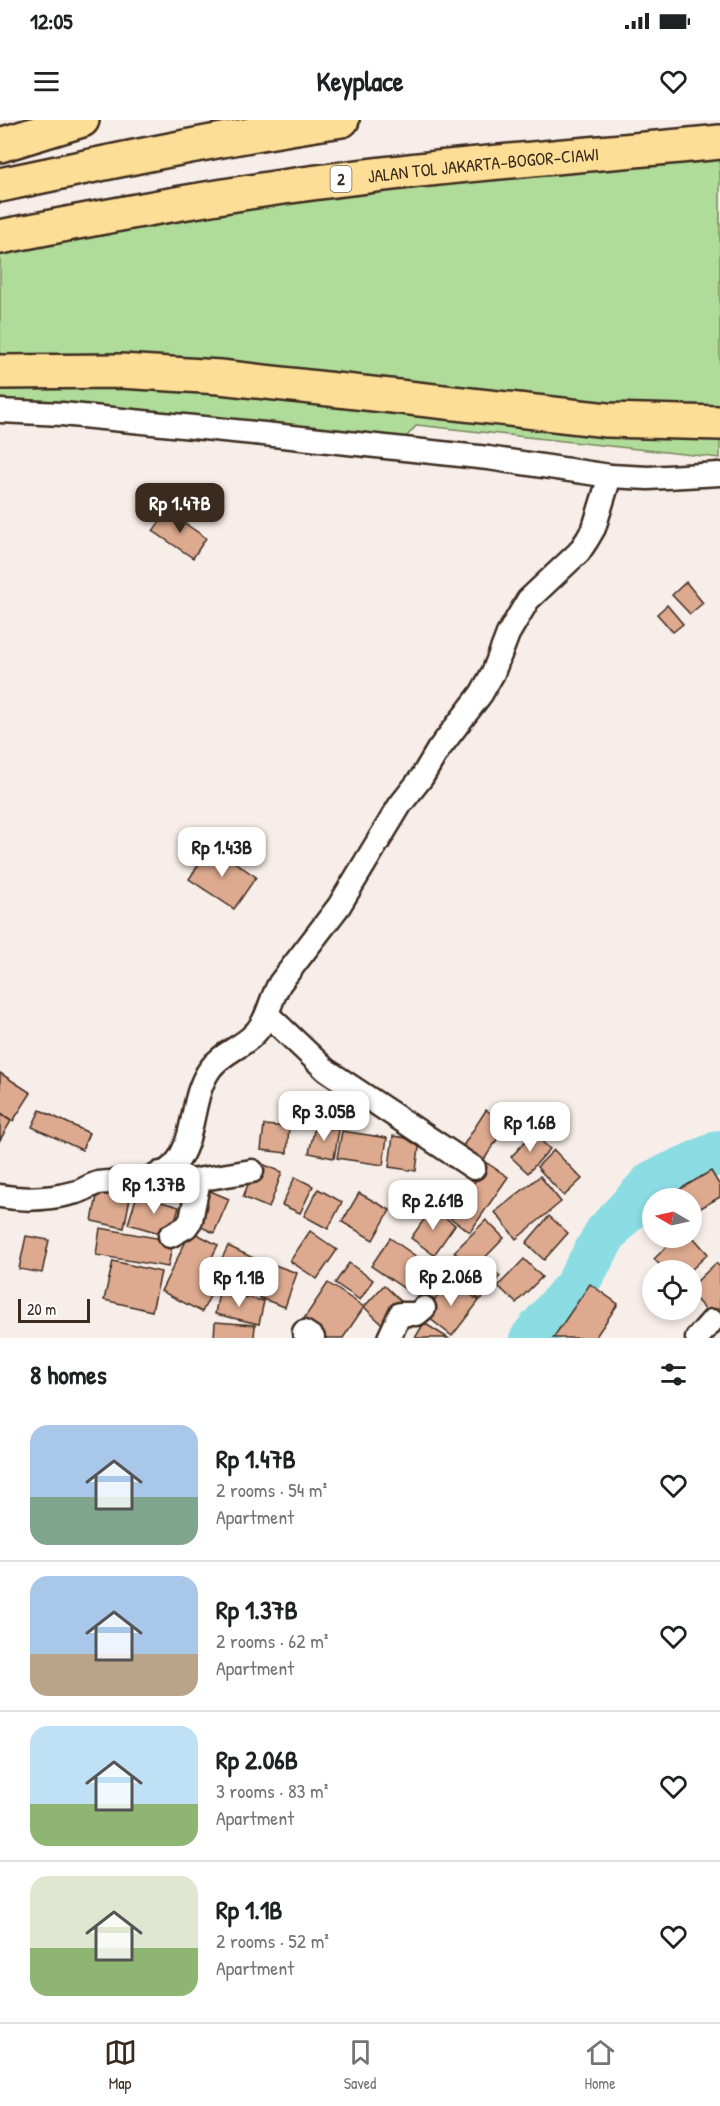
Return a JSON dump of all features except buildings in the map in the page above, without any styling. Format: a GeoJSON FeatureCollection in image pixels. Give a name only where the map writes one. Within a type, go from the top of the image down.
{"type":"FeatureCollection","features":[{"type":"Feature","properties":{"kind":"highway"},"geometry":{"type":"LineString","coordinates":[[0,145],[82,120]]}},
{"type":"Feature","properties":{"kind":"highway"},"geometry":{"type":"LineString","coordinates":[[0,185],[149,153],[342,120]]}},
{"type":"Feature","properties":{"kind":"highway","name":"JALAN TOL JAKARTA–BOGOR–CIAWI"},"geometry":{"type":"LineString","coordinates":[[0,237],[165,204],[365,176],[481,162],[720,141]]}},
{"type":"Feature","properties":{"kind":"highway"},"geometry":{"type":"LineString","coordinates":[[0,372],[110,371],[220,377],[596,419],[720,423]]}},
{"type":"Feature","properties":{"kind":"street"},"geometry":{"type":"LineString","coordinates":[[0,411],[62,414],[274,435],[498,459],[610,476],[720,474]]}},
{"type":"Feature","properties":{"kind":"street"},"geometry":{"type":"LineString","coordinates":[[0,1196],[31,1200],[51,1198],[80,1192],[95,1184],[137,1181],[160,1173],[178,1161],[189,1131],[196,1097],[211,1068],[225,1054],[250,1038],[268,1015],[273,994],[280,983],[333,915],[400,806],[422,777],[438,750],[481,694],[493,673],[508,634],[528,600],[579,552],[587,540],[594,528],[610,476]]}},
{"type":"Feature","properties":{"kind":"street"},"geometry":{"type":"LineString","coordinates":[[268,1015],[326,1070],[474,1168]]}},
{"type":"Feature","properties":{"kind":"street"},"geometry":{"type":"LineString","coordinates":[[160,1173],[177,1174],[185,1180],[199,1180],[252,1171]]}},
{"type":"Feature","properties":{"kind":"street"},"geometry":{"type":"LineString","coordinates":[[170,1236],[186,1227],[191,1220],[199,1180]]}},
{"type":"Feature","properties":{"kind":"street"},"geometry":{"type":"LineString","coordinates":[[389,1338],[400,1314],[417,1314],[424,1308]]}},
{"type":"Feature","properties":{"kind":"street"},"geometry":{"type":"LineString","coordinates":[[697,1338],[712,1321]]}},
{"type":"Feature","properties":{"kind":"green space"},"geometry":{"type":"Polygon","coordinates":[[[720,142],[720,458],[417,425],[397,447],[0,407],[0,237],[720,142]]]}},
{"type":"Feature","properties":{"kind":"waterway"},"geometry":{"type":"LineString","coordinates":[[532,1338],[576,1286],[606,1233],[653,1182],[720,1152]]}}]}
